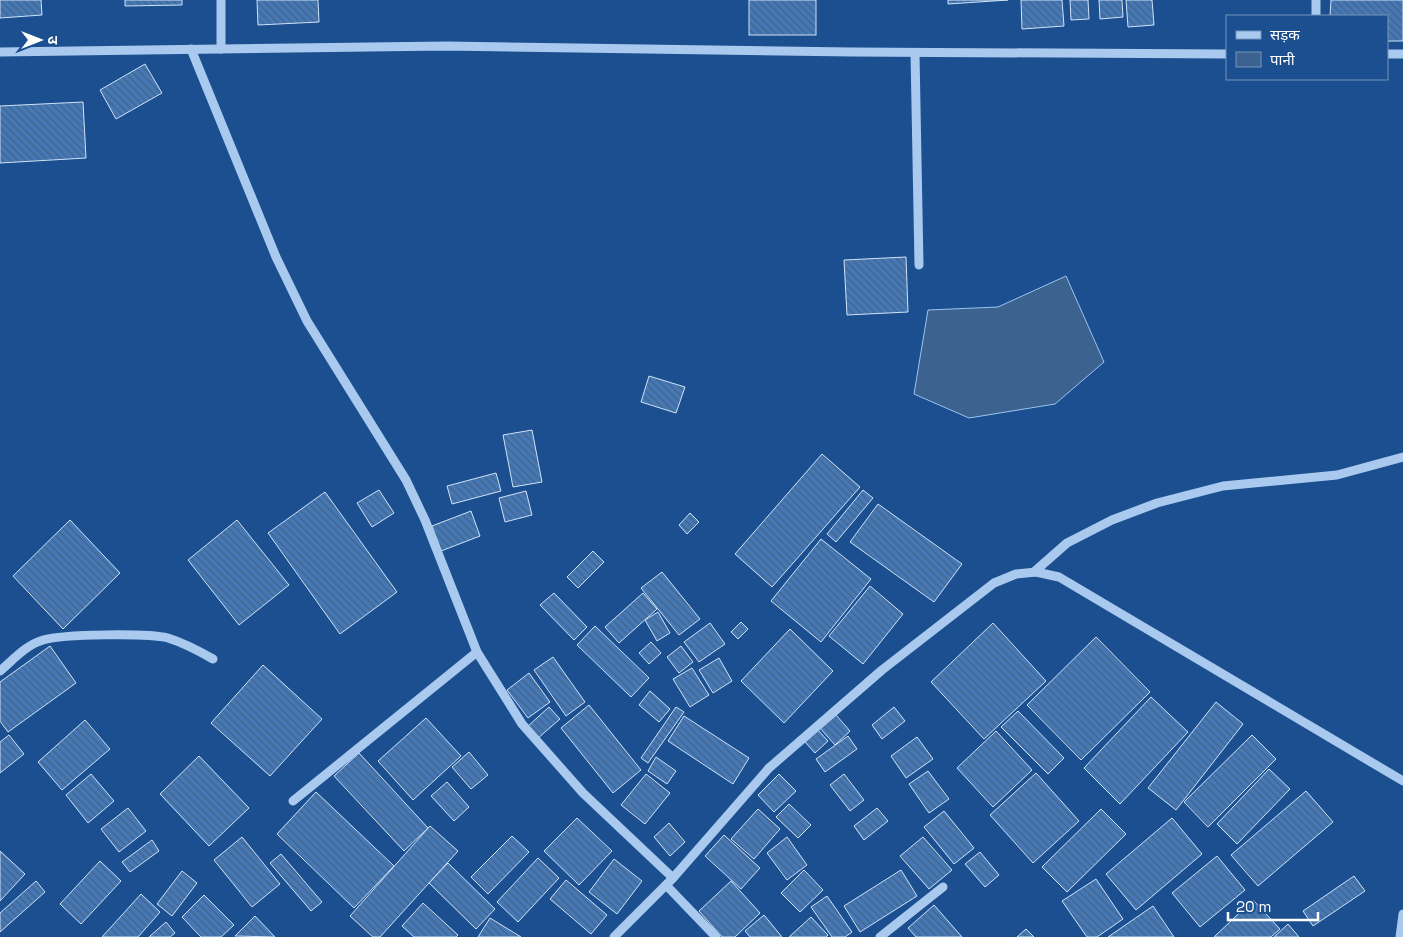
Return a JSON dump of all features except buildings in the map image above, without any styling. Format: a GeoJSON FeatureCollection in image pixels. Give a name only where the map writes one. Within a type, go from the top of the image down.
{"type":"FeatureCollection","features":[{"type":"Feature","properties":{"kind":"street"},"geometry":{"type":"LineString","coordinates":[[221,0],[221,49]]}},
{"type":"Feature","properties":{"kind":"street"},"geometry":{"type":"LineString","coordinates":[[1316,0],[1316,15]]}},
{"type":"Feature","properties":{"kind":"street"},"geometry":{"type":"LineString","coordinates":[[0,52],[446,46],[915,53],[1226,54]]}},
{"type":"Feature","properties":{"kind":"street"},"geometry":{"type":"LineString","coordinates":[[192,49],[276,257],[307,321],[406,480],[426,520],[477,652],[522,724],[583,793],[673,878]]}},
{"type":"Feature","properties":{"kind":"street"},"geometry":{"type":"LineString","coordinates":[[915,53],[919,265]]}},
{"type":"Feature","properties":{"kind":"street"},"geometry":{"type":"LineString","coordinates":[[1388,54],[1403,54]]}},
{"type":"Feature","properties":{"kind":"street"},"geometry":{"type":"LineString","coordinates":[[1034,572],[1067,543],[1112,520],[1157,503],[1223,486],[1284,482],[1336,475],[1403,456]]}},
{"type":"Feature","properties":{"kind":"street"},"geometry":{"type":"LineString","coordinates":[[614,937],[673,878],[770,768],[882,670],[994,583],[1016,574],[1034,572],[1059,577],[1403,782]]}},
{"type":"Feature","properties":{"kind":"street"},"geometry":{"type":"LineString","coordinates":[[0,671],[26,648],[43,640],[64,637],[148,635],[168,638],[213,659]]}},
{"type":"Feature","properties":{"kind":"street"},"geometry":{"type":"LineString","coordinates":[[292,801],[477,652]]}},
{"type":"Feature","properties":{"kind":"street"},"geometry":{"type":"LineString","coordinates":[[666,885],[716,937]]}},
{"type":"Feature","properties":{"kind":"street"},"geometry":{"type":"LineString","coordinates":[[880,937],[943,887]]}},
{"type":"Feature","properties":{"kind":"street"},"geometry":{"type":"LineString","coordinates":[[1400,937],[1403,914]]}},
{"type":"Feature","properties":{"kind":"water"},"geometry":{"type":"Polygon","coordinates":[[[1066,276],[1104,362],[1055,404],[969,418],[914,394],[928,310],[998,307],[1066,276]]]}}]}
